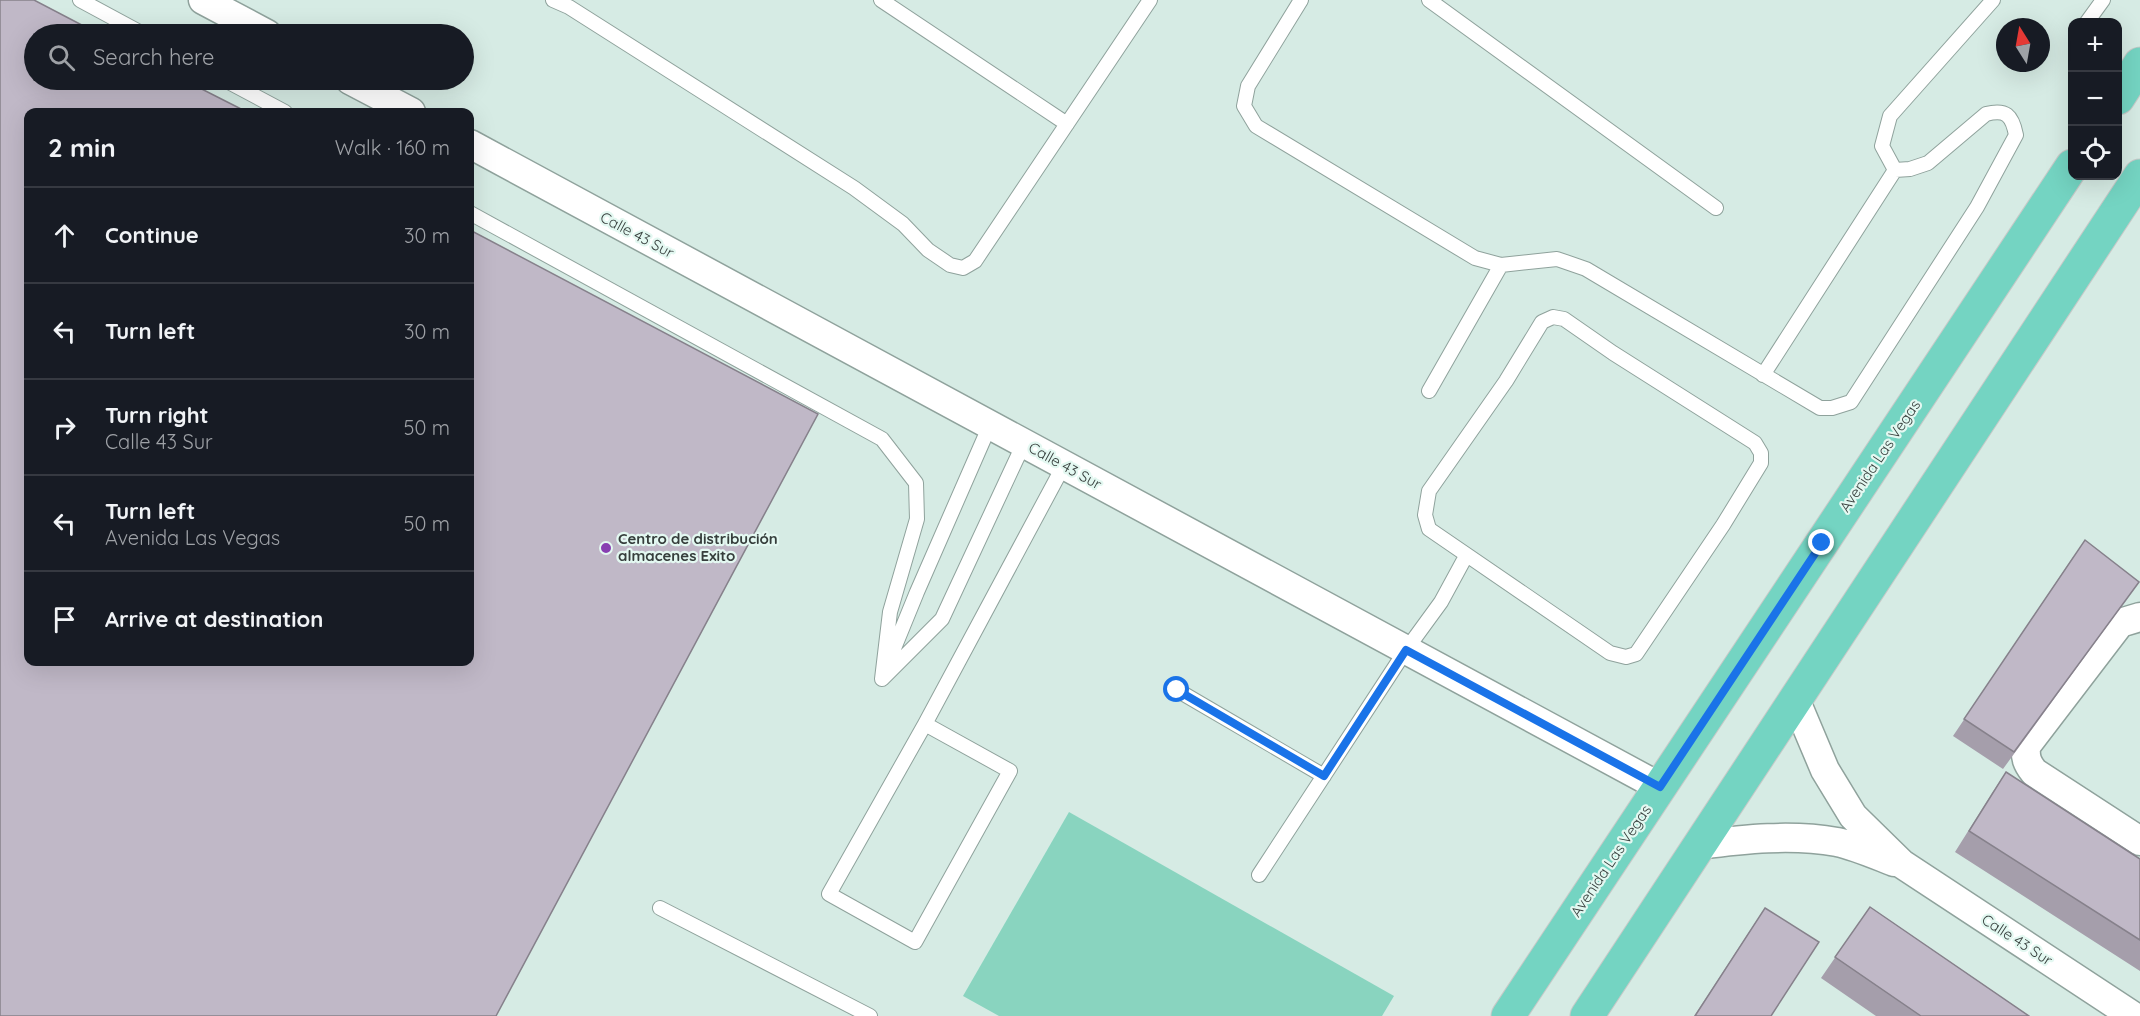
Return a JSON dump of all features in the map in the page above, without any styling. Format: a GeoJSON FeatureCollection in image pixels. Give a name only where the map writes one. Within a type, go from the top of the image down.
{"type":"FeatureCollection","features":[{"type":"Feature","properties":{"kind":"main road"},"geometry":{"type":"LineString","coordinates":[[2122,92],[2140,64]]}},
{"type":"Feature","properties":{"kind":"main road","name":"Avenida Las Vegas"},"geometry":{"type":"LineString","coordinates":[[1508,1016],[2068,174]]}},
{"type":"Feature","properties":{"kind":"main road"},"geometry":{"type":"LineString","coordinates":[[1587,1016],[2140,176]]}},
{"type":"Feature","properties":{"kind":"street"},"geometry":{"type":"LineString","coordinates":[[203,0],[248,24]]}},
{"type":"Feature","properties":{"kind":"street"},"geometry":{"type":"LineString","coordinates":[[369,90],[403,108]]}},
{"type":"Feature","properties":{"kind":"street","name":"Calle 43 Sur"},"geometry":{"type":"LineString","coordinates":[[474,146],[1660,787]]}},
{"type":"Feature","properties":{"kind":"street"},"geometry":{"type":"LineString","coordinates":[[2140,617],[2120,623],[2026,746],[2027,764],[2034,772],[2140,841]]}},
{"type":"Feature","properties":{"kind":"street"},"geometry":{"type":"LineString","coordinates":[[1795,699],[1825,770],[1853,816],[1902,864]]}},
{"type":"Feature","properties":{"kind":"street"},"geometry":{"type":"LineString","coordinates":[[1699,845],[1753,838],[1799,838],[1839,842],[1902,864]]}},
{"type":"Feature","properties":{"kind":"street","name":"Calle 43 Sur"},"geometry":{"type":"LineString","coordinates":[[1902,864],[2134,1009]]}},
{"type":"Feature","properties":{"kind":"lane"},"geometry":{"type":"LineString","coordinates":[[80,0],[124,24]]}},
{"type":"Feature","properties":{"kind":"lane"},"geometry":{"type":"LineString","coordinates":[[553,0],[569,7],[854,188],[903,224],[928,250],[950,266],[963,268],[975,261],[1150,0]]}},
{"type":"Feature","properties":{"kind":"lane"},"geometry":{"type":"LineString","coordinates":[[881,0],[1067,124]]}},
{"type":"Feature","properties":{"kind":"lane"},"geometry":{"type":"LineString","coordinates":[[1301,0],[1248,86],[1244,106],[1256,126],[1475,258],[1501,265],[1557,259],[1586,269],[1820,408],[1832,408],[1851,402],[1977,207],[2016,135],[2014,124],[2007,114],[1997,111],[1986,114],[1928,163],[1910,169],[1895,170]]}},
{"type":"Feature","properties":{"kind":"lane"},"geometry":{"type":"LineString","coordinates":[[1429,0],[1716,208]]}},
{"type":"Feature","properties":{"kind":"lane"},"geometry":{"type":"LineString","coordinates":[[1895,170],[1882,146],[1890,116],[1993,0]]}},
{"type":"Feature","properties":{"kind":"lane"},"geometry":{"type":"LineString","coordinates":[[2090,18],[2103,0]]}},
{"type":"Feature","properties":{"kind":"lane"},"geometry":{"type":"LineString","coordinates":[[244,90],[278,108]]}},
{"type":"Feature","properties":{"kind":"lane"},"geometry":{"type":"LineString","coordinates":[[1763,375],[1895,170]]}},
{"type":"Feature","properties":{"kind":"lane"},"geometry":{"type":"LineString","coordinates":[[474,215],[882,439],[916,483],[917,519],[890,612],[882,679]]}},
{"type":"Feature","properties":{"kind":"lane"},"geometry":{"type":"LineString","coordinates":[[1429,391],[1501,265]]}},
{"type":"Feature","properties":{"kind":"lane"},"geometry":{"type":"LineString","coordinates":[[1553,317],[1564,319],[1613,353],[1755,443],[1761,453],[1761,463],[1723,525],[1636,654],[1626,657],[1610,653],[1466,556],[1429,529],[1425,515],[1429,491],[1506,381],[1542,322],[1553,317]]}},
{"type":"Feature","properties":{"kind":"lane"},"geometry":{"type":"LineString","coordinates":[[882,679],[917,592],[990,425]]}},
{"type":"Feature","properties":{"kind":"lane"},"geometry":{"type":"LineString","coordinates":[[882,679],[942,619],[1024,444]]}},
{"type":"Feature","properties":{"kind":"lane"},"geometry":{"type":"LineString","coordinates":[[925,724],[1011,771],[915,942],[829,894],[925,724],[1064,465]]}},
{"type":"Feature","properties":{"kind":"lane"},"geometry":{"type":"LineString","coordinates":[[1259,876],[1406,650],[1441,602],[1466,556]]}},
{"type":"Feature","properties":{"kind":"lane"},"geometry":{"type":"LineString","coordinates":[[1177,690],[1324,776]]}},
{"type":"Feature","properties":{"kind":"lane"},"geometry":{"type":"LineString","coordinates":[[660,908],[870,1016]]}},
{"type":"Feature","properties":{"kind":"green space"},"geometry":{"type":"Polygon","coordinates":[[[1069,812],[1394,996],[1382,1016],[999,1016],[963,996],[1069,812]]]}},
{"type":"Feature","properties":{"kind":"building","name":"Centro de distribución almacenes Exito"},"geometry":{"type":"Polygon","coordinates":[[[0,0],[34,0],[80,24],[24,24],[24,90],[204,90],[239,108],[24,108],[24,666],[474,666],[474,232],[818,414],[496,1016],[0,1016],[0,0]]]}},
{"type":"Feature","properties":{"kind":"building"},"geometry":{"type":"Polygon","coordinates":[[[2085,540],[2139,582],[2014,752],[1964,719],[2085,540]]]}},
{"type":"Feature","properties":{"kind":"building"},"geometry":{"type":"Polygon","coordinates":[[[2006,772],[2140,859],[2140,940],[1969,831],[2006,772]]]}},
{"type":"Feature","properties":{"kind":"building"},"geometry":{"type":"Polygon","coordinates":[[[1870,907],[2029,1016],[1921,1016],[1835,957],[1870,907]]]}},
{"type":"Feature","properties":{"kind":"building"},"geometry":{"type":"Polygon","coordinates":[[[1765,908],[1819,942],[1771,1016],[1695,1016],[1765,908]]]}},
{"type":"Feature","properties":{"kind":"place","name":"Centro de distribución almacenes Exito"},"geometry":{"type":"Point","coordinates":[606,548]}},
{"type":"Feature","properties":{"kind":"route"},"geometry":{"type":"LineString","coordinates":[[1177,690],[1324,776],[1406,650],[1660,787],[1822,543]]}}]}
